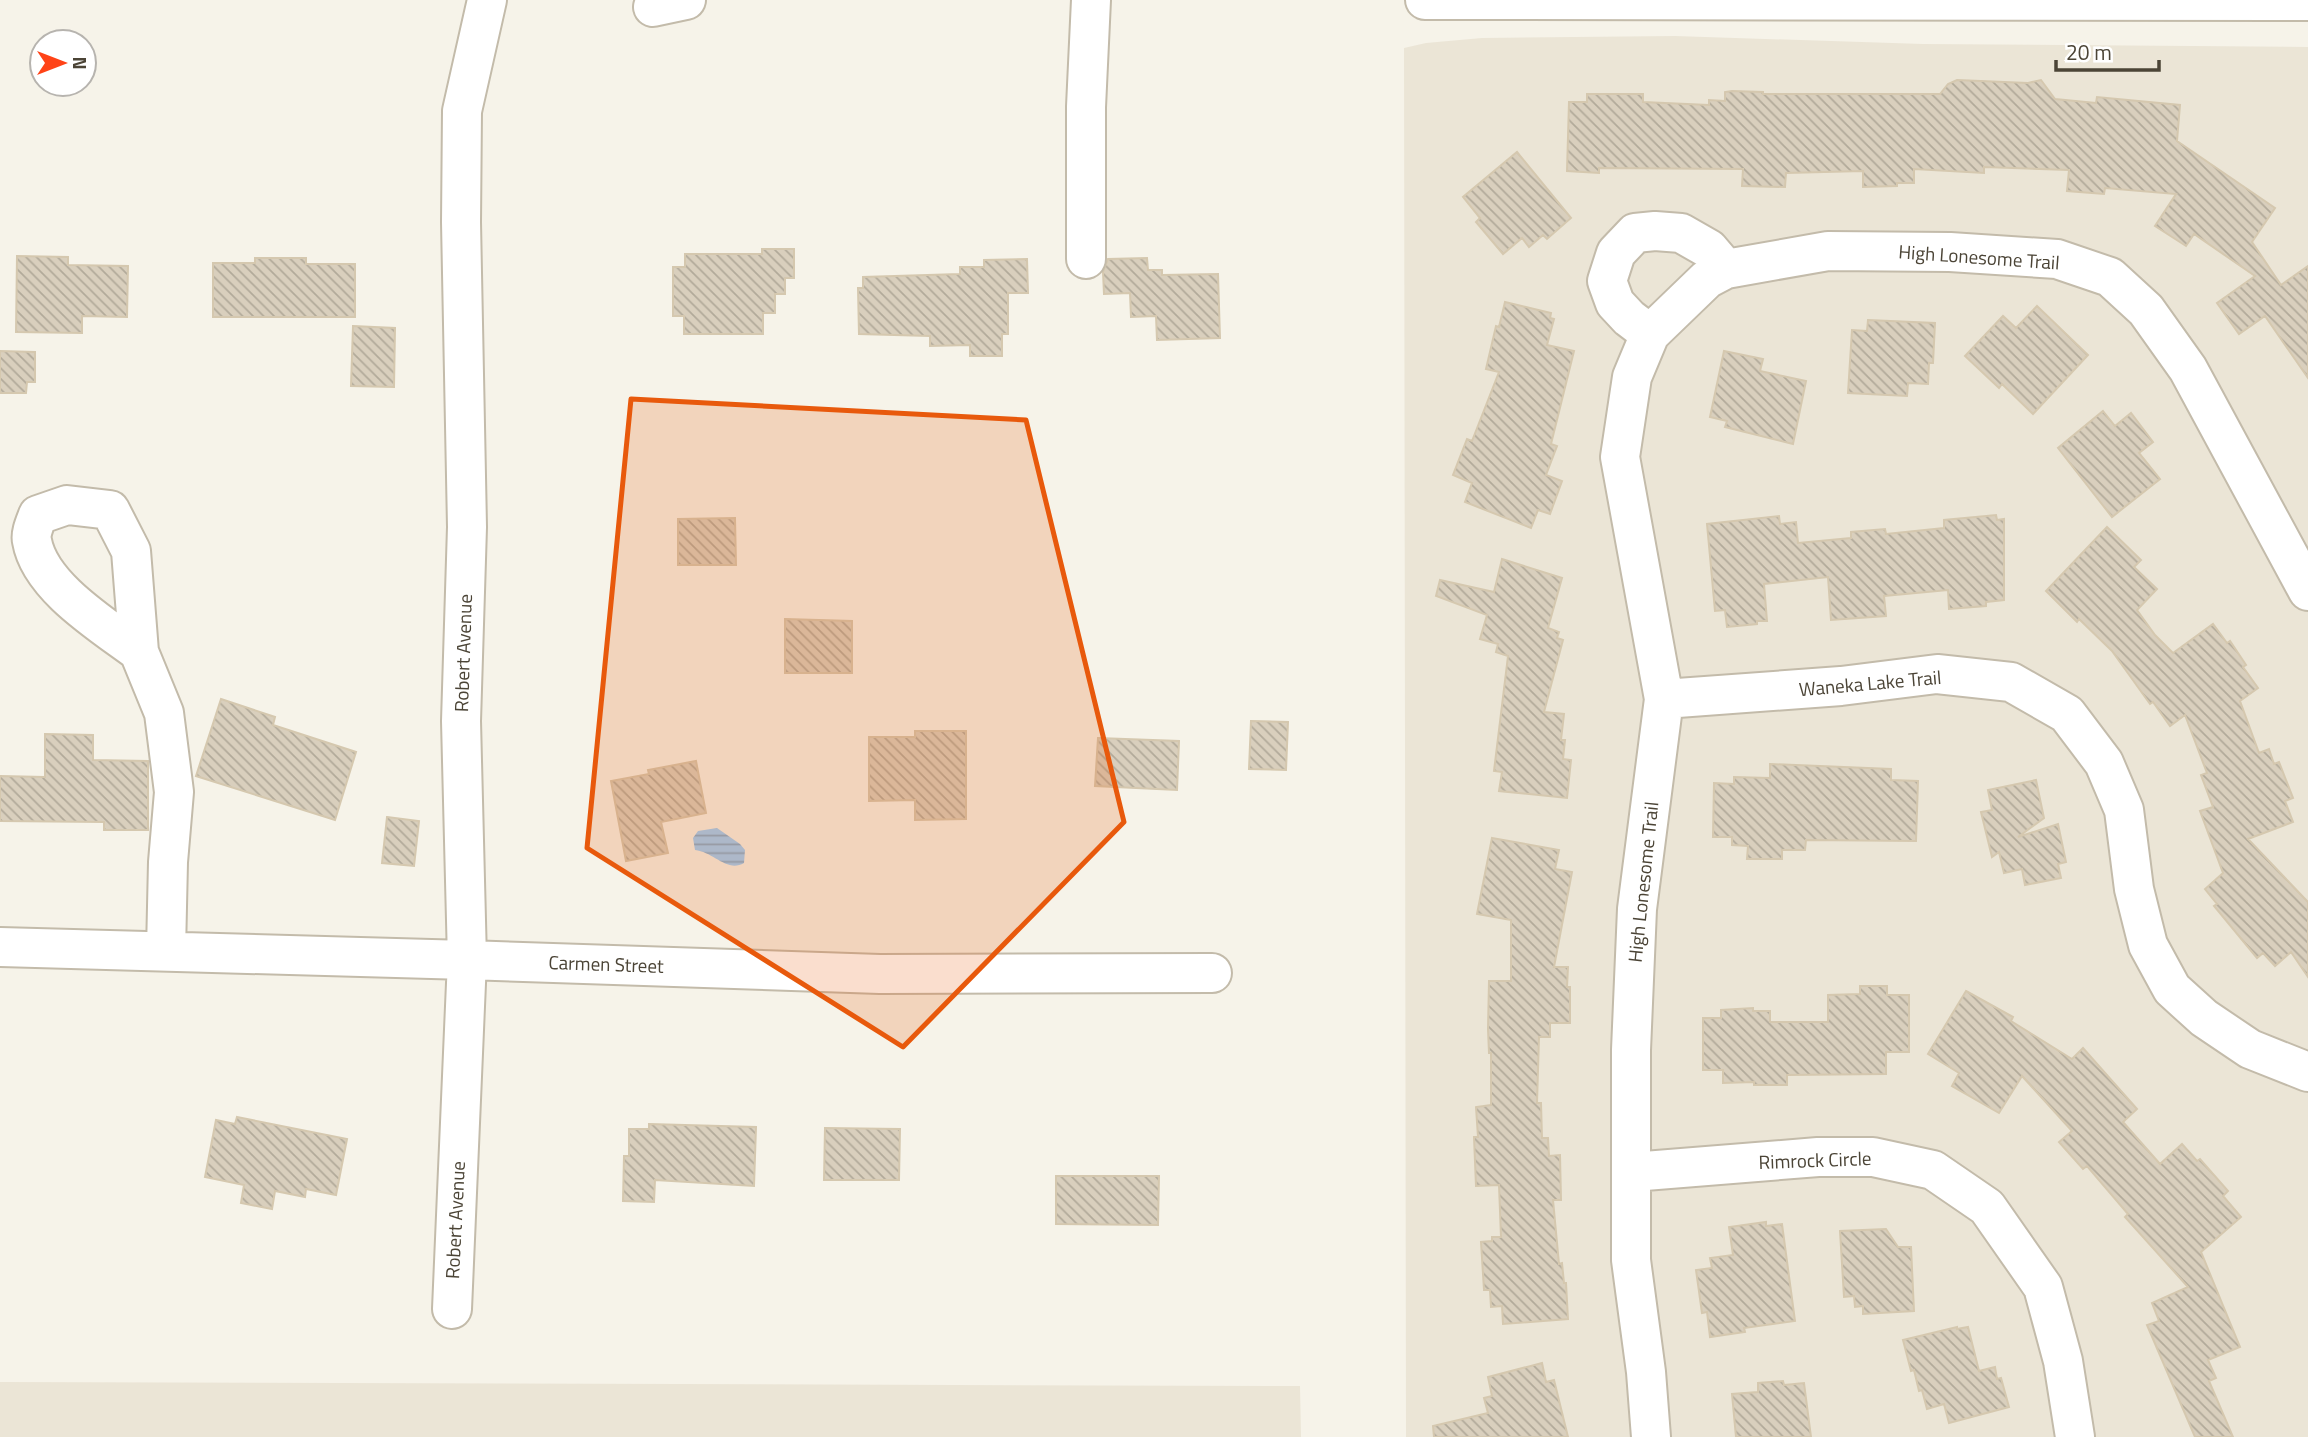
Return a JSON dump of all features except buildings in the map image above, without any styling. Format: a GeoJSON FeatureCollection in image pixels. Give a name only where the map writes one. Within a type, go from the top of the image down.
{"type":"FeatureCollection","features":[{"type":"Feature","properties":{"kind":"street","name":"Robert Avenue"},"geometry":{"type":"LineString","coordinates":[[452,1309],[467,960],[461,721],[467,527],[461,222],[462,111],[487,0]]}},
{"type":"Feature","properties":{"kind":"street"},"geometry":{"type":"LineString","coordinates":[[1086,260],[1086,107],[1091,0]]}},
{"type":"Feature","properties":{"kind":"street"},"geometry":{"type":"LineString","coordinates":[[1425,0],[2308,1]]}},
{"type":"Feature","properties":{"kind":"street"},"geometry":{"type":"LineString","coordinates":[[1650,334],[1615,303],[1607,282],[1616,253],[1635,233],[1681,233],[1709,249],[1726,269]]}},
{"type":"Feature","properties":{"kind":"street","name":"High Lonesome Trail"},"geometry":{"type":"LineString","coordinates":[[1651,1437],[1646,1372],[1631,1260],[1631,1050],[1637,909],[1664,699],[1620,457],[1632,377],[1650,334],[1707,279],[1726,269],[1828,251],[1950,252],[2057,259],[2110,277],[2146,310],[2188,369],[2308,591]]}},
{"type":"Feature","properties":{"kind":"street"},"geometry":{"type":"LineString","coordinates":[[139,652],[164,713],[174,792],[168,862],[166,951]]}},
{"type":"Feature","properties":{"kind":"street","name":"Waneka Lake Trail"},"geometry":{"type":"LineString","coordinates":[[1664,699],[1841,686],[1937,674],[2011,682],[2067,714],[2104,763],[2124,810],[2134,889],[2148,945],[2172,989],[2204,1018],[2250,1049],[2308,1072]]}},
{"type":"Feature","properties":{"kind":"street","name":"Carmen Street"},"geometry":{"type":"LineString","coordinates":[[0,947],[880,974],[1212,973]]}},
{"type":"Feature","properties":{"kind":"street","name":"Rimrock Circle"},"geometry":{"type":"LineString","coordinates":[[1632,1172],[1818,1157],[1873,1157],[1933,1170],[1987,1207],[2043,1287],[2063,1361],[2075,1437]]}},
{"type":"Feature","properties":{"kind":"highlighted area"},"geometry":{"type":"Polygon","coordinates":[[[631,399],[1026,420],[1124,822],[903,1047],[587,848],[631,399]]]}},
{"type":"Feature","properties":{"kind":"shaded area"},"geometry":{"type":"Polygon","coordinates":[[[1675,36],[1923,44],[2308,47],[2308,1437],[1406,1437],[1404,48],[1426,43],[1482,38],[1675,36]]]}},
{"type":"Feature","properties":{"kind":"shaded area"},"geometry":{"type":"Polygon","coordinates":[[[0,1382],[1300,1386],[1301,1437],[0,1437],[0,1382]]]}},
{"type":"Feature","properties":{"kind":"water"},"geometry":{"type":"Polygon","coordinates":[[[717,828],[745,850],[744,863],[726,864],[695,850],[693,838],[698,831],[717,828]]]}}]}
